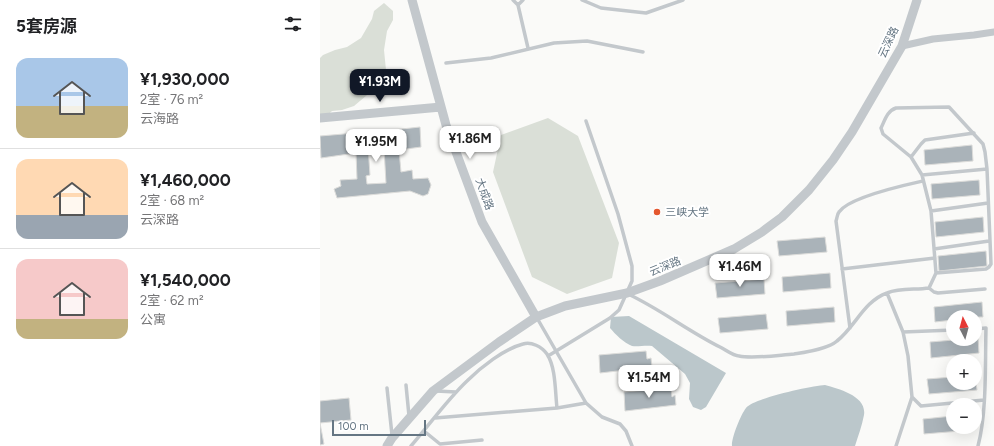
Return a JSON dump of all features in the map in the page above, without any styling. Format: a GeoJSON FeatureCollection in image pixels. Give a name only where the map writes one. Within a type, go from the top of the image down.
{"type":"FeatureCollection","features":[{"type":"Feature","properties":{"kind":"street","name":"大成路"},"geometry":{"type":"LineString","coordinates":[[412,0],[446,125],[482,222],[536,317]]}},
{"type":"Feature","properties":{"kind":"street","name":"云深路"},"geometry":{"type":"LineString","coordinates":[[390,442],[433,391],[499,342],[536,317],[565,306],[627,293],[699,265],[734,249],[762,232],[782,217],[809,190],[833,160],[852,132],[902,46],[917,0]]}},
{"type":"Feature","properties":{"kind":"street"},"geometry":{"type":"LineString","coordinates":[[902,46],[933,39],[994,32]]}},
{"type":"Feature","properties":{"kind":"street"},"geometry":{"type":"LineString","coordinates":[[320,118],[441,107]]}},
{"type":"Feature","properties":{"kind":"lane"},"geometry":{"type":"LineString","coordinates":[[513,0],[518,5],[528,48]]}},
{"type":"Feature","properties":{"kind":"lane"},"geometry":{"type":"LineString","coordinates":[[518,5],[523,0]]}},
{"type":"Feature","properties":{"kind":"lane"},"geometry":{"type":"LineString","coordinates":[[582,0],[601,8],[646,13],[683,0]]}},
{"type":"Feature","properties":{"kind":"lane"},"geometry":{"type":"LineString","coordinates":[[446,63],[491,58],[554,43],[587,41],[643,52]]}},
{"type":"Feature","properties":{"kind":"lane"},"geometry":{"type":"LineString","coordinates":[[929,288],[936,273],[931,211],[922,175],[911,157],[883,134],[881,128],[891,109],[949,107],[983,144],[987,169],[991,264],[986,269],[936,273]]}},
{"type":"Feature","properties":{"kind":"lane"},"geometry":{"type":"LineString","coordinates":[[548,356],[612,316],[619,310],[632,281],[632,266],[618,214],[586,121]]}},
{"type":"Feature","properties":{"kind":"lane"},"geometry":{"type":"LineString","coordinates":[[911,157],[925,140],[974,133]]}},
{"type":"Feature","properties":{"kind":"lane"},"geometry":{"type":"LineString","coordinates":[[922,175],[987,169]]}},
{"type":"Feature","properties":{"kind":"lane"},"geometry":{"type":"LineString","coordinates":[[850,328],[836,221],[839,212],[846,206],[883,190],[923,181]]}},
{"type":"Feature","properties":{"kind":"lane"},"geometry":{"type":"LineString","coordinates":[[931,211],[988,203]]}},
{"type":"Feature","properties":{"kind":"lane"},"geometry":{"type":"LineString","coordinates":[[934,249],[989,241]]}},
{"type":"Feature","properties":{"kind":"lane"},"geometry":{"type":"LineString","coordinates":[[842,269],[935,258]]}},
{"type":"Feature","properties":{"kind":"lane"},"geometry":{"type":"LineString","coordinates":[[627,293],[647,303],[684,327],[738,356],[776,356],[812,351],[836,342],[850,328],[872,301],[887,293],[900,290],[919,290],[929,288],[938,293],[985,289]]}},
{"type":"Feature","properties":{"kind":"lane"},"geometry":{"type":"LineString","coordinates":[[887,293],[902,332],[908,356],[912,397],[896,446]]}},
{"type":"Feature","properties":{"kind":"lane"},"geometry":{"type":"LineString","coordinates":[[536,317],[586,403],[602,417],[620,424],[626,431],[632,446]]}},
{"type":"Feature","properties":{"kind":"lane"},"geometry":{"type":"LineString","coordinates":[[978,446],[981,436],[984,400],[986,328],[982,328]]}},
{"type":"Feature","properties":{"kind":"lane"},"geometry":{"type":"LineString","coordinates":[[902,332],[946,330]]}},
{"type":"Feature","properties":{"kind":"lane"},"geometry":{"type":"LineString","coordinates":[[412,446],[456,392],[468,380],[494,358],[523,344],[529,343],[536,345],[546,352],[553,371],[557,408]]}},
{"type":"Feature","properties":{"kind":"lane"},"geometry":{"type":"LineString","coordinates":[[406,385],[409,418]]}},
{"type":"Feature","properties":{"kind":"lane"},"geometry":{"type":"LineString","coordinates":[[387,388],[390,442]]}},
{"type":"Feature","properties":{"kind":"lane"},"geometry":{"type":"LineString","coordinates":[[433,391],[456,392]]}},
{"type":"Feature","properties":{"kind":"lane"},"geometry":{"type":"LineString","coordinates":[[912,397],[921,406],[984,400]]}},
{"type":"Feature","properties":{"kind":"lane"},"geometry":{"type":"LineString","coordinates":[[435,418],[557,408],[586,403]]}},
{"type":"Feature","properties":{"kind":"lane"},"geometry":{"type":"LineString","coordinates":[[424,431],[440,444],[461,444],[482,440]]}},
{"type":"Feature","properties":{"kind":"shaded area"},"geometry":{"type":"Polygon","coordinates":[[[384,3],[393,11],[393,20],[387,31],[384,50],[386,70],[384,78],[379,85],[354,106],[342,110],[332,111],[320,122],[320,58],[323,55],[335,50],[347,47],[361,38],[372,19],[374,11],[384,3]]]}},
{"type":"Feature","properties":{"kind":"shaded area"},"geometry":{"type":"Polygon","coordinates":[[[548,118],[578,136],[619,243],[612,278],[567,294],[532,277],[493,172],[501,135],[548,118]]]}},
{"type":"Feature","properties":{"kind":"shaded area"},"geometry":{"type":"Polygon","coordinates":[[[629,316],[726,373],[706,407],[701,410],[693,407],[689,399],[690,383],[685,374],[652,346],[629,345],[617,336],[610,328],[611,317],[629,316]]]}},
{"type":"Feature","properties":{"kind":"shaded area"},"geometry":{"type":"Polygon","coordinates":[[[825,385],[851,394],[857,398],[864,408],[864,415],[855,446],[732,446],[739,421],[746,408],[751,404],[783,393],[825,385]]]}},
{"type":"Feature","properties":{"kind":"building"},"geometry":{"type":"Polygon","coordinates":[[[420,127],[421,147],[399,150],[401,172],[412,170],[413,179],[428,178],[431,185],[428,194],[423,196],[410,191],[337,198],[334,189],[341,186],[340,180],[357,179],[356,153],[321,158],[320,136],[367,132],[370,175],[366,176],[367,184],[386,183],[383,131],[420,127]]]}},
{"type":"Feature","properties":{"kind":"building"},"geometry":{"type":"Polygon","coordinates":[[[972,145],[973,161],[925,165],[924,150],[972,145]]]}},
{"type":"Feature","properties":{"kind":"building"},"geometry":{"type":"Polygon","coordinates":[[[979,180],[980,195],[932,199],[931,184],[979,180]]]}},
{"type":"Feature","properties":{"kind":"building"},"geometry":{"type":"Polygon","coordinates":[[[983,217],[984,232],[936,237],[935,222],[983,217]]]}},
{"type":"Feature","properties":{"kind":"building"},"geometry":{"type":"Polygon","coordinates":[[[825,237],[827,252],[779,256],[777,241],[825,237]]]}},
{"type":"Feature","properties":{"kind":"building"},"geometry":{"type":"Polygon","coordinates":[[[986,251],[987,266],[939,271],[938,256],[986,251]]]}},
{"type":"Feature","properties":{"kind":"building"},"geometry":{"type":"Polygon","coordinates":[[[830,273],[831,288],[783,292],[782,277],[830,273]]]}},
{"type":"Feature","properties":{"kind":"building"},"geometry":{"type":"Polygon","coordinates":[[[764,279],[765,294],[717,298],[715,283],[764,279]]]}},
{"type":"Feature","properties":{"kind":"building"},"geometry":{"type":"Polygon","coordinates":[[[982,302],[983,317],[982,310],[946,310],[946,321],[935,322],[934,307],[982,302]]]}},
{"type":"Feature","properties":{"kind":"building"},"geometry":{"type":"Polygon","coordinates":[[[834,307],[835,322],[787,326],[786,311],[834,307]]]}},
{"type":"Feature","properties":{"kind":"building"},"geometry":{"type":"Polygon","coordinates":[[[766,314],[768,329],[720,333],[718,318],[766,314]]]}},
{"type":"Feature","properties":{"kind":"building"},"geometry":{"type":"Polygon","coordinates":[[[946,341],[946,346],[979,346],[979,353],[946,354],[946,356],[931,358],[930,342],[946,341]]]}},
{"type":"Feature","properties":{"kind":"building"},"geometry":{"type":"Polygon","coordinates":[[[646,351],[647,359],[651,358],[652,367],[600,373],[599,355],[646,351]]]}},
{"type":"Feature","properties":{"kind":"building"},"geometry":{"type":"Polygon","coordinates":[[[946,378],[946,390],[977,390],[929,394],[927,379],[946,378]]]}},
{"type":"Feature","properties":{"kind":"building"},"geometry":{"type":"Polygon","coordinates":[[[671,388],[672,397],[675,395],[676,405],[625,411],[624,392],[671,388]]]}},
{"type":"Feature","properties":{"kind":"building"},"geometry":{"type":"Polygon","coordinates":[[[349,398],[351,420],[320,423],[320,401],[349,398]]]}},
{"type":"Feature","properties":{"kind":"building"},"geometry":{"type":"Polygon","coordinates":[[[946,417],[946,432],[924,434],[923,419],[946,417]]]}},
{"type":"Feature","properties":{"kind":"building"},"geometry":{"type":"Polygon","coordinates":[[[320,423],[324,444],[320,445],[320,423]]]}},
{"type":"Feature","properties":{"kind":"place","name":"三峡大学"},"geometry":{"type":"Point","coordinates":[657,212]}}]}
